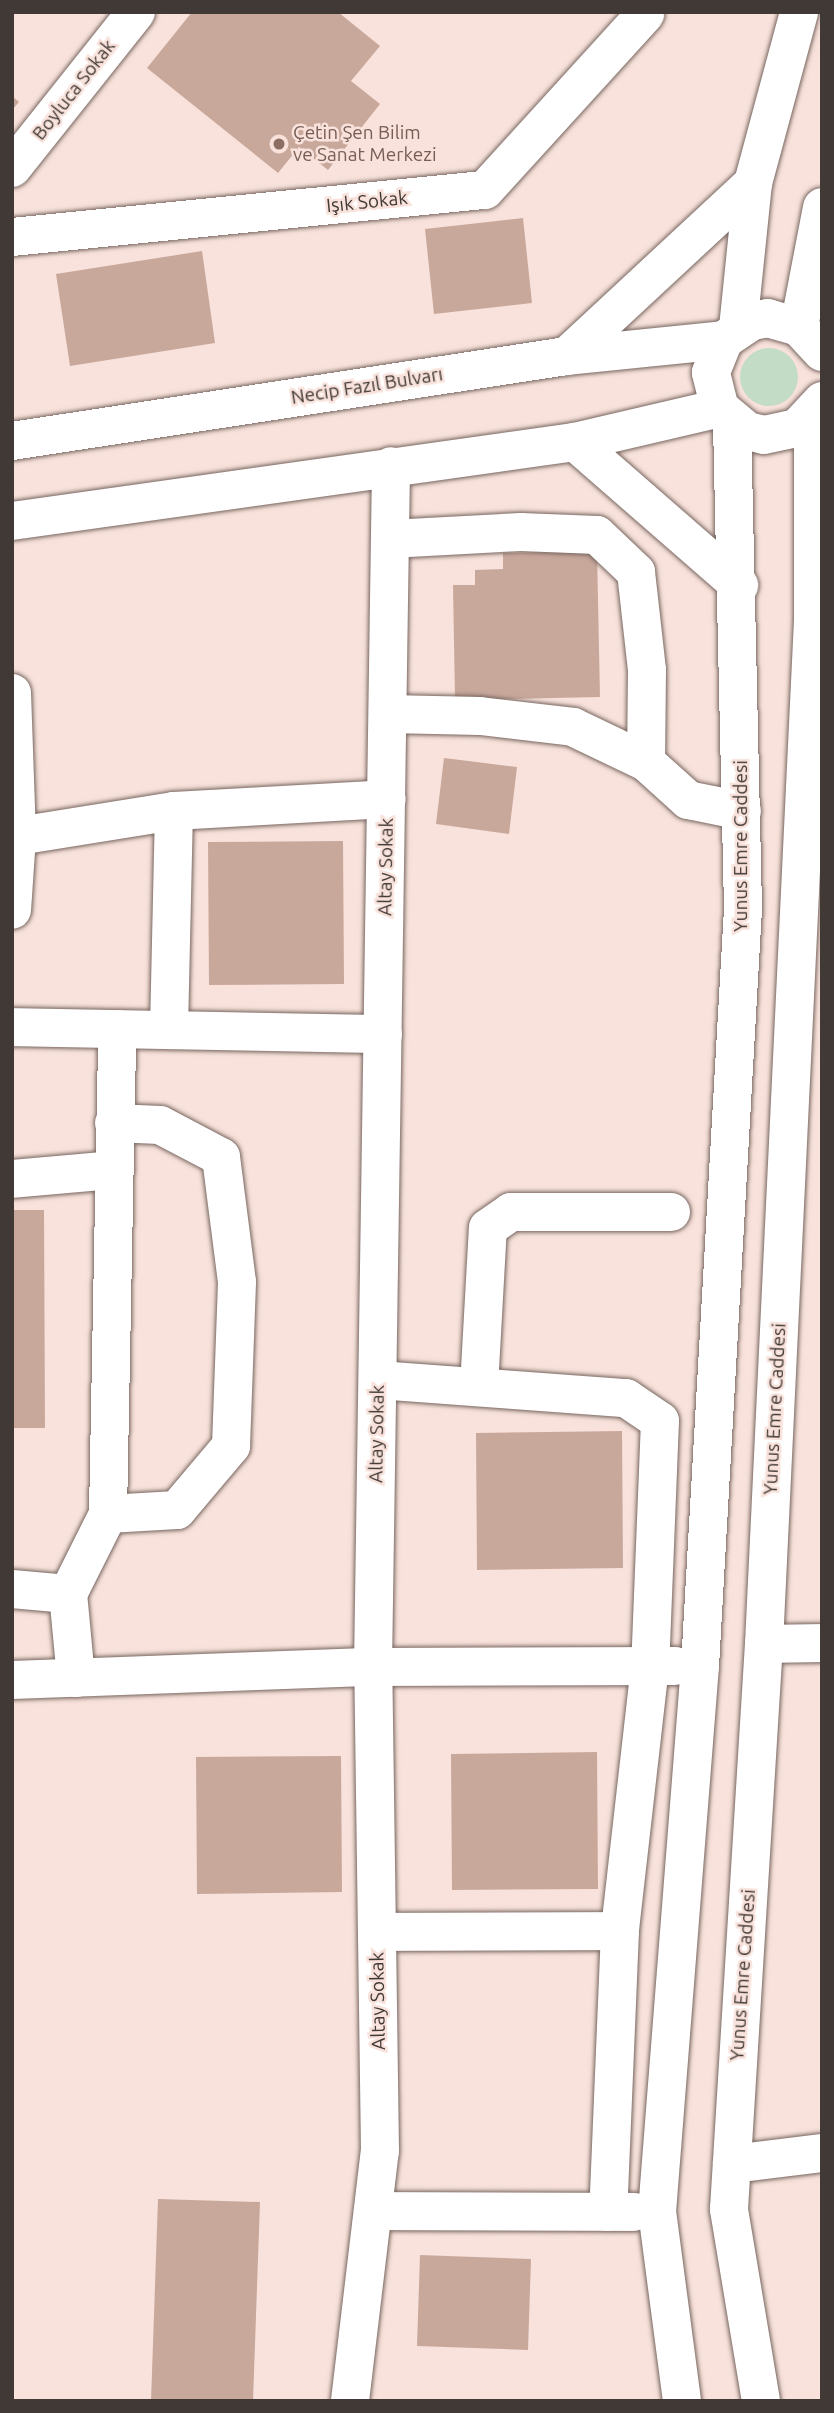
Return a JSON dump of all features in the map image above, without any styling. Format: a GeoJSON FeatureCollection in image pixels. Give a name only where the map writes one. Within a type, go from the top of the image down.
{"type":"FeatureCollection","features":[{"type":"Feature","properties":{"kind":"street","name":"Boyluca Sokak"},"geometry":{"type":"LineString","coordinates":[[12,168],[136,12]]}},
{"type":"Feature","properties":{"kind":"street"},"geometry":{"type":"LineString","coordinates":[[731,334],[753,183],[799,12]]}},
{"type":"Feature","properties":{"kind":"street","name":"Işık Sokak"},"geometry":{"type":"LineString","coordinates":[[12,237],[485,190],[645,14]]}},
{"type":"Feature","properties":{"kind":"street"},"geometry":{"type":"LineString","coordinates":[[568,356],[753,183]]}},
{"type":"Feature","properties":{"kind":"street"},"geometry":{"type":"LineString","coordinates":[[814,338],[822,207]]}},
{"type":"Feature","properties":{"kind":"street","name":"Necip Fazıl Bulvarı"},"geometry":{"type":"LineString","coordinates":[[12,441],[568,356],[731,334],[768,318],[814,338]]}},
{"type":"Feature","properties":{"kind":"street","name":"Yunus Emre Caddesi"},"geometry":{"type":"LineString","coordinates":[[682,2401],[657,2212],[700,1666],[743,908],[739,585],[726,415],[711,373],[731,334]]}},
{"type":"Feature","properties":{"kind":"street"},"geometry":{"type":"LineString","coordinates":[[12,521],[575,442],[726,415],[764,435],[781,434],[819,405]]}},
{"type":"Feature","properties":{"kind":"street","name":"Yunus Emre Caddesi"},"geometry":{"type":"LineString","coordinates":[[761,2401],[729,2209],[810,931],[819,405]]}},
{"type":"Feature","properties":{"kind":"street"},"geometry":{"type":"LineString","coordinates":[[575,442],[739,585]]}},
{"type":"Feature","properties":{"kind":"street","name":"Altay Sokak"},"geometry":{"type":"LineString","coordinates":[[350,2401],[380,2151],[373,1667],[391,466]]}},
{"type":"Feature","properties":{"kind":"street"},"geometry":{"type":"LineString","coordinates":[[390,540],[521,531],[597,535],[636,572],[648,670],[646,762]]}},
{"type":"Feature","properties":{"kind":"street"},"geometry":{"type":"LineString","coordinates":[[12,693],[15,837],[12,910]]}},
{"type":"Feature","properties":{"kind":"street"},"geometry":{"type":"LineString","coordinates":[[388,714],[480,716],[573,727],[646,762],[688,800],[742,811]]}},
{"type":"Feature","properties":{"kind":"street"},"geometry":{"type":"LineString","coordinates":[[15,837],[174,811],[387,799]]}},
{"type":"Feature","properties":{"kind":"street"},"geometry":{"type":"LineString","coordinates":[[169,1030],[174,811]]}},
{"type":"Feature","properties":{"kind":"street"},"geometry":{"type":"LineString","coordinates":[[12,1027],[383,1034]]}},
{"type":"Feature","properties":{"kind":"street"},"geometry":{"type":"LineString","coordinates":[[76,1678],[68,1594],[108,1514],[117,1029]]}},
{"type":"Feature","properties":{"kind":"street"},"geometry":{"type":"LineString","coordinates":[[108,1514],[177,1510],[231,1446],[237,1282],[221,1157],[160,1125],[114,1123]]}},
{"type":"Feature","properties":{"kind":"street"},"geometry":{"type":"LineString","coordinates":[[12,1179],[113,1170]]}},
{"type":"Feature","properties":{"kind":"street"},"geometry":{"type":"LineString","coordinates":[[480,1387],[488,1228],[511,1212],[671,1212]]}},
{"type":"Feature","properties":{"kind":"street"},"geometry":{"type":"LineString","coordinates":[[378,1380],[626,1398],[660,1421],[650,1666],[620,1931],[608,2212]]}},
{"type":"Feature","properties":{"kind":"street"},"geometry":{"type":"LineString","coordinates":[[12,1589],[68,1594]]}},
{"type":"Feature","properties":{"kind":"street"},"geometry":{"type":"LineString","coordinates":[[764,1644],[822,1643]]}},
{"type":"Feature","properties":{"kind":"street"},"geometry":{"type":"LineString","coordinates":[[12,1680],[373,1667],[700,1666]]}},
{"type":"Feature","properties":{"kind":"street"},"geometry":{"type":"LineString","coordinates":[[377,1932],[620,1931]]}},
{"type":"Feature","properties":{"kind":"street"},"geometry":{"type":"LineString","coordinates":[[732,2164],[822,2153]]}},
{"type":"Feature","properties":{"kind":"street"},"geometry":{"type":"LineString","coordinates":[[373,2211],[657,2212]]}},
{"type":"Feature","properties":{"kind":"green space"},"geometry":{"type":"Polygon","coordinates":[[[769,348],[780,350],[793,361],[798,377],[796,388],[785,401],[769,406],[758,404],[745,393],[740,377],[742,366],[753,353],[769,348]]]}},
{"type":"Feature","properties":{"kind":"building"},"geometry":{"type":"Polygon","coordinates":[[[192,12],[338,12],[380,46],[351,81],[380,104],[328,170],[299,147],[278,173],[147,68],[192,12]]]}},
{"type":"Feature","properties":{"kind":"building"},"geometry":{"type":"Polygon","coordinates":[[[12,96],[19,102],[12,110],[12,96]]]}},
{"type":"Feature","properties":{"kind":"building"},"geometry":{"type":"Polygon","coordinates":[[[523,218],[532,303],[434,314],[425,229],[523,218]]]}},
{"type":"Feature","properties":{"kind":"building"},"geometry":{"type":"Polygon","coordinates":[[[202,251],[215,343],[70,366],[56,274],[202,251]]]}},
{"type":"Feature","properties":{"kind":"building"},"geometry":{"type":"Polygon","coordinates":[[[597,551],[600,697],[455,700],[453,585],[475,585],[475,570],[503,569],[503,553],[597,551]]]}},
{"type":"Feature","properties":{"kind":"building"},"geometry":{"type":"Polygon","coordinates":[[[444,758],[517,767],[509,834],[436,824],[444,758]]]}},
{"type":"Feature","properties":{"kind":"building"},"geometry":{"type":"Polygon","coordinates":[[[343,841],[344,984],[209,985],[208,842],[343,841]]]}},
{"type":"Feature","properties":{"kind":"building"},"geometry":{"type":"Polygon","coordinates":[[[12,1210],[44,1210],[45,1428],[12,1428],[12,1210]]]}},
{"type":"Feature","properties":{"kind":"building"},"geometry":{"type":"Polygon","coordinates":[[[622,1431],[623,1568],[477,1570],[476,1433],[622,1431]]]}},
{"type":"Feature","properties":{"kind":"building"},"geometry":{"type":"Polygon","coordinates":[[[597,1752],[598,1889],[452,1890],[451,1754],[597,1752]]]}},
{"type":"Feature","properties":{"kind":"building"},"geometry":{"type":"Polygon","coordinates":[[[341,1756],[342,1892],[197,1894],[196,1757],[341,1756]]]}},
{"type":"Feature","properties":{"kind":"building"},"geometry":{"type":"Polygon","coordinates":[[[158,2199],[260,2202],[253,2401],[151,2401],[158,2199]]]}},
{"type":"Feature","properties":{"kind":"building"},"geometry":{"type":"Polygon","coordinates":[[[420,2255],[531,2259],[528,2350],[417,2346],[420,2255]]]}},
{"type":"Feature","properties":{"kind":"place","name":"Çetin Şen Bilim ve Sanat Merkezi"},"geometry":{"type":"Point","coordinates":[279,144]}}]}
